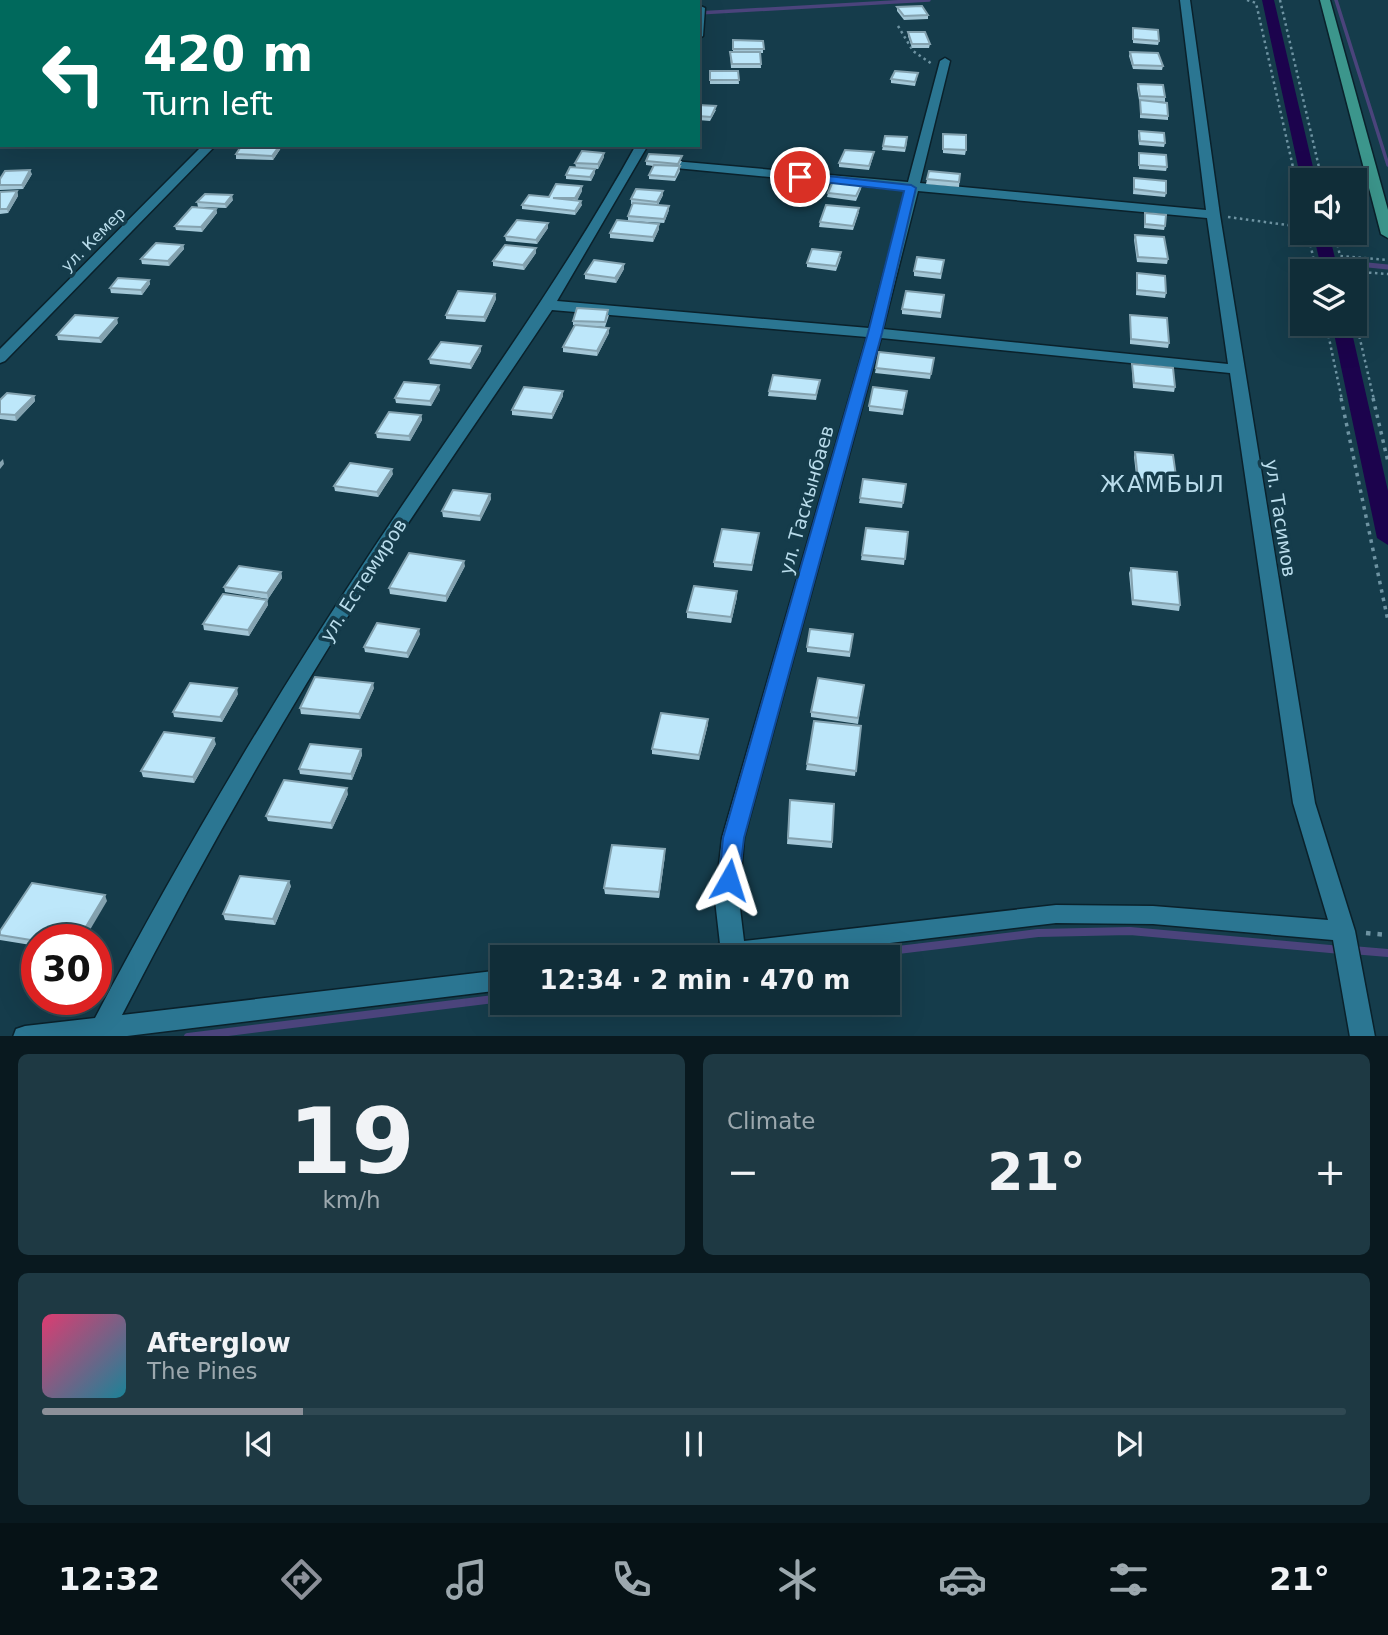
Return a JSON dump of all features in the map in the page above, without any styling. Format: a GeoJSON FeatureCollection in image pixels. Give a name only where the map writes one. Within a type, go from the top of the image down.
{"type":"FeatureCollection","features":[{"type":"Feature","properties":{"kind":"main road"},"geometry":{"type":"LineString","coordinates":[[1325,0],[1388,234]]}},
{"type":"Feature","properties":{"kind":"street","name":"ул. Тасимов"},"geometry":{"type":"LineString","coordinates":[[1185,0],[1213,215],[1304,803],[1343,931],[1363,1036]]}},
{"type":"Feature","properties":{"kind":"street","name":"ул. Таскынбаев"},"geometry":{"type":"LineString","coordinates":[[732,945],[727,901],[733,838],[875,333],[943,66]]}},
{"type":"Feature","properties":{"kind":"street","name":"ул. Кемер"},"geometry":{"type":"LineString","coordinates":[[0,358],[209,147]]}},
{"type":"Feature","properties":{"kind":"street"},"geometry":{"type":"LineString","coordinates":[[638,152],[911,188],[1213,215]]}},
{"type":"Feature","properties":{"kind":"street","name":"ул. Естемиров"},"geometry":{"type":"LineString","coordinates":[[103,1027],[142,952],[281,706],[383,547],[550,305],[638,152]]}},
{"type":"Feature","properties":{"kind":"street"},"geometry":{"type":"LineString","coordinates":[[550,305],[875,333],[1237,369]]}},
{"type":"Feature","properties":{"kind":"street"},"geometry":{"type":"LineString","coordinates":[[799,945],[1056,914],[1153,915],[1343,931]]}},
{"type":"Feature","properties":{"kind":"street"},"geometry":{"type":"LineString","coordinates":[[33,1036],[490,981]]}},
{"type":"Feature","properties":{"kind":"path"},"geometry":{"type":"LineString","coordinates":[[1247,0],[1256,2],[1293,168]]}},
{"type":"Feature","properties":{"kind":"path"},"geometry":{"type":"LineString","coordinates":[[1280,0],[1319,168]]}},
{"type":"Feature","properties":{"kind":"path"},"geometry":{"type":"LineString","coordinates":[[898,26],[913,51],[943,66]]}},
{"type":"Feature","properties":{"kind":"path"},"geometry":{"type":"LineString","coordinates":[[1213,215],[1290,225]]}},
{"type":"Feature","properties":{"kind":"path"},"geometry":{"type":"LineString","coordinates":[[1338,245],[1340,256],[1388,260]]}},
{"type":"Feature","properties":{"kind":"path"},"geometry":{"type":"LineString","coordinates":[[1367,273],[1388,274]]}},
{"type":"Feature","properties":{"kind":"path"},"geometry":{"type":"LineString","coordinates":[[1329,336],[1388,621]]}},
{"type":"Feature","properties":{"kind":"path"},"geometry":{"type":"LineString","coordinates":[[1359,336],[1388,462]]}},
{"type":"Feature","properties":{"kind":"building"},"geometry":{"type":"Polygon","coordinates":[[[922,6],[928,15],[904,16],[897,7],[922,6]]]}},
{"type":"Feature","properties":{"kind":"building"},"geometry":{"type":"Polygon","coordinates":[[[1133,28],[1158,30],[1159,41],[1133,39],[1133,28]]]}},
{"type":"Feature","properties":{"kind":"building"},"geometry":{"type":"Polygon","coordinates":[[[908,32],[925,32],[930,44],[912,44],[908,32]]]}},
{"type":"Feature","properties":{"kind":"building"},"geometry":{"type":"Polygon","coordinates":[[[733,40],[763,41],[764,49],[733,49],[733,40]]]}},
{"type":"Feature","properties":{"kind":"building"},"geometry":{"type":"Polygon","coordinates":[[[730,52],[760,52],[761,64],[732,64],[730,52]]]}},
{"type":"Feature","properties":{"kind":"building"},"geometry":{"type":"Polygon","coordinates":[[[1130,52],[1158,53],[1163,66],[1133,65],[1130,52]]]}},
{"type":"Feature","properties":{"kind":"building"},"geometry":{"type":"Polygon","coordinates":[[[710,71],[738,71],[739,80],[710,80],[710,71]]]}},
{"type":"Feature","properties":{"kind":"building"},"geometry":{"type":"Polygon","coordinates":[[[895,71],[918,73],[915,82],[891,79],[895,71]]]}},
{"type":"Feature","properties":{"kind":"building"},"geometry":{"type":"Polygon","coordinates":[[[1138,84],[1163,85],[1165,97],[1140,96],[1138,84]]]}},
{"type":"Feature","properties":{"kind":"building"},"geometry":{"type":"Polygon","coordinates":[[[1140,100],[1167,103],[1168,116],[1141,114],[1140,100]]]}},
{"type":"Feature","properties":{"kind":"building"},"geometry":{"type":"Polygon","coordinates":[[[700,105],[716,106],[711,117],[700,116],[700,105]]]}},
{"type":"Feature","properties":{"kind":"building"},"geometry":{"type":"Polygon","coordinates":[[[1139,131],[1164,133],[1165,143],[1140,141],[1139,131]]]}},
{"type":"Feature","properties":{"kind":"building"},"geometry":{"type":"Polygon","coordinates":[[[943,134],[966,135],[966,150],[943,149],[943,134]]]}},
{"type":"Feature","properties":{"kind":"building"},"geometry":{"type":"Polygon","coordinates":[[[885,136],[907,137],[905,148],[883,146],[885,136]]]}},
{"type":"Feature","properties":{"kind":"building"},"geometry":{"type":"Polygon","coordinates":[[[241,147],[279,147],[272,156],[236,154],[241,147]]]}},
{"type":"Feature","properties":{"kind":"building"},"geometry":{"type":"Polygon","coordinates":[[[845,150],[874,152],[869,166],[839,163],[845,150]]]}},
{"type":"Feature","properties":{"kind":"building"},"geometry":{"type":"Polygon","coordinates":[[[582,151],[604,153],[598,164],[575,163],[582,151]]]}},
{"type":"Feature","properties":{"kind":"building"},"geometry":{"type":"Polygon","coordinates":[[[1139,153],[1166,155],[1167,167],[1139,165],[1139,153]]]}},
{"type":"Feature","properties":{"kind":"building"},"geometry":{"type":"Polygon","coordinates":[[[649,154],[682,156],[678,164],[646,161],[649,154]]]}},
{"type":"Feature","properties":{"kind":"building"},"geometry":{"type":"Polygon","coordinates":[[[654,165],[680,166],[675,177],[649,175],[654,165]]]}},
{"type":"Feature","properties":{"kind":"building"},"geometry":{"type":"Polygon","coordinates":[[[570,167],[595,169],[590,177],[566,175],[570,167]]]}},
{"type":"Feature","properties":{"kind":"building"},"geometry":{"type":"Polygon","coordinates":[[[30,170],[22,185],[0,185],[5,171],[30,170]]]}},
{"type":"Feature","properties":{"kind":"building"},"geometry":{"type":"Polygon","coordinates":[[[929,171],[960,174],[959,182],[927,179],[929,171]]]}},
{"type":"Feature","properties":{"kind":"building"},"geometry":{"type":"Polygon","coordinates":[[[1134,178],[1166,181],[1166,193],[1134,189],[1134,178]]]}},
{"type":"Feature","properties":{"kind":"building"},"geometry":{"type":"Polygon","coordinates":[[[833,181],[862,184],[856,196],[828,193],[833,181]]]}},
{"type":"Feature","properties":{"kind":"building"},"geometry":{"type":"Polygon","coordinates":[[[556,184],[582,186],[575,198],[553,198],[581,201],[575,211],[522,205],[529,195],[549,197],[556,184]]]}},
{"type":"Feature","properties":{"kind":"building"},"geometry":{"type":"Polygon","coordinates":[[[636,189],[663,191],[657,202],[631,199],[636,189]]]}},
{"type":"Feature","properties":{"kind":"building"},"geometry":{"type":"Polygon","coordinates":[[[17,191],[7,209],[0,209],[0,192],[17,191]]]}},
{"type":"Feature","properties":{"kind":"building"},"geometry":{"type":"Polygon","coordinates":[[[205,194],[232,195],[225,204],[197,202],[205,194]]]}},
{"type":"Feature","properties":{"kind":"building"},"geometry":{"type":"Polygon","coordinates":[[[633,203],[669,206],[664,219],[628,216],[633,203]]]}},
{"type":"Feature","properties":{"kind":"building"},"geometry":{"type":"Polygon","coordinates":[[[826,205],[859,208],[853,226],[820,222],[826,205]]]}},
{"type":"Feature","properties":{"kind":"building"},"geometry":{"type":"Polygon","coordinates":[[[192,207],[216,209],[201,227],[175,226],[192,207]]]}},
{"type":"Feature","properties":{"kind":"building"},"geometry":{"type":"Polygon","coordinates":[[[1145,213],[1166,215],[1165,226],[1145,224],[1145,213]]]}},
{"type":"Feature","properties":{"kind":"building"},"geometry":{"type":"Polygon","coordinates":[[[517,220],[548,223],[536,240],[505,236],[517,220]]]}},
{"type":"Feature","properties":{"kind":"building"},"geometry":{"type":"Polygon","coordinates":[[[617,220],[659,224],[653,237],[610,233],[617,220]]]}},
{"type":"Feature","properties":{"kind":"building"},"geometry":{"type":"Polygon","coordinates":[[[1135,235],[1164,237],[1168,259],[1138,257],[1135,235]]]}},
{"type":"Feature","properties":{"kind":"building"},"geometry":{"type":"Polygon","coordinates":[[[156,243],[183,245],[168,261],[141,259],[156,243]]]}},
{"type":"Feature","properties":{"kind":"building"},"geometry":{"type":"Polygon","coordinates":[[[505,245],[536,248],[523,265],[493,261],[505,245]]]}},
{"type":"Feature","properties":{"kind":"building"},"geometry":{"type":"Polygon","coordinates":[[[812,249],[841,252],[836,266],[807,263],[812,249]]]}},
{"type":"Feature","properties":{"kind":"building"},"geometry":{"type":"Polygon","coordinates":[[[917,257],[944,260],[941,274],[914,271],[917,257]]]}},
{"type":"Feature","properties":{"kind":"building"},"geometry":{"type":"Polygon","coordinates":[[[594,260],[624,264],[615,278],[585,274],[594,260]]]}},
{"type":"Feature","properties":{"kind":"building"},"geometry":{"type":"Polygon","coordinates":[[[1137,273],[1165,276],[1166,293],[1137,290],[1137,273]]]}},
{"type":"Feature","properties":{"kind":"building"},"geometry":{"type":"Polygon","coordinates":[[[118,278],[149,280],[141,290],[110,288],[118,278]]]}},
{"type":"Feature","properties":{"kind":"building"},"geometry":{"type":"Polygon","coordinates":[[[458,291],[495,294],[484,317],[446,315],[458,291]]]}},
{"type":"Feature","properties":{"kind":"building"},"geometry":{"type":"Polygon","coordinates":[[[906,291],[944,295],[941,313],[902,309],[906,291]]]}},
{"type":"Feature","properties":{"kind":"building"},"geometry":{"type":"Polygon","coordinates":[[[577,308],[608,310],[605,322],[573,321],[577,308]]]}},
{"type":"Feature","properties":{"kind":"building"},"geometry":{"type":"Polygon","coordinates":[[[75,315],[117,318],[99,338],[57,335],[75,315]]]}},
{"type":"Feature","properties":{"kind":"building"},"geometry":{"type":"Polygon","coordinates":[[[1130,315],[1167,318],[1169,343],[1131,339],[1130,315]]]}},
{"type":"Feature","properties":{"kind":"building"},"geometry":{"type":"Polygon","coordinates":[[[575,325],[609,328],[597,351],[563,347],[575,325]]]}},
{"type":"Feature","properties":{"kind":"building"},"geometry":{"type":"Polygon","coordinates":[[[441,342],[481,346],[470,364],[429,359],[441,342]]]}},
{"type":"Feature","properties":{"kind":"building"},"geometry":{"type":"Polygon","coordinates":[[[879,352],[934,358],[931,374],[876,368],[879,352]]]}},
{"type":"Feature","properties":{"kind":"building"},"geometry":{"type":"Polygon","coordinates":[[[1132,364],[1173,368],[1175,387],[1134,383],[1132,364]]]}},
{"type":"Feature","properties":{"kind":"building"},"geometry":{"type":"Polygon","coordinates":[[[773,375],[820,380],[816,395],[769,391],[773,375]]]}},
{"type":"Feature","properties":{"kind":"building"},"geometry":{"type":"Polygon","coordinates":[[[404,382],[439,385],[430,401],[395,398],[404,382]]]}},
{"type":"Feature","properties":{"kind":"building"},"geometry":{"type":"Polygon","coordinates":[[[524,387],[563,391],[552,414],[512,410],[524,387]]]}},
{"type":"Feature","properties":{"kind":"building"},"geometry":{"type":"Polygon","coordinates":[[[873,387],[907,391],[903,410],[869,406],[873,387]]]}},
{"type":"Feature","properties":{"kind":"building"},"geometry":{"type":"Polygon","coordinates":[[[7,393],[34,396],[15,415],[0,414],[0,400],[7,393]]]}},
{"type":"Feature","properties":{"kind":"building"},"geometry":{"type":"Polygon","coordinates":[[[389,412],[421,415],[409,436],[376,433],[389,412]]]}},
{"type":"Feature","properties":{"kind":"building"},"geometry":{"type":"Polygon","coordinates":[[[1135,452],[1173,455],[1177,483],[1138,479],[1135,452]]]}},
{"type":"Feature","properties":{"kind":"building"},"geometry":{"type":"Polygon","coordinates":[[[350,463],[392,469],[377,492],[334,486],[350,463]]]}},
{"type":"Feature","properties":{"kind":"building"},"geometry":{"type":"Polygon","coordinates":[[[863,479],[906,484],[903,503],[860,498],[863,479]]]}},
{"type":"Feature","properties":{"kind":"building"},"geometry":{"type":"Polygon","coordinates":[[[453,490],[490,494],[480,516],[442,511],[453,490]]]}},
{"type":"Feature","properties":{"kind":"building"},"geometry":{"type":"Polygon","coordinates":[[[866,528],[908,532],[905,559],[862,555],[866,528]]]}},
{"type":"Feature","properties":{"kind":"building"},"geometry":{"type":"Polygon","coordinates":[[[722,529],[759,533],[752,565],[714,562],[722,529]]]}},
{"type":"Feature","properties":{"kind":"building"},"geometry":{"type":"Polygon","coordinates":[[[409,553],[464,561],[446,596],[389,588],[409,553]]]}},
{"type":"Feature","properties":{"kind":"building"},"geometry":{"type":"Polygon","coordinates":[[[239,566],[281,572],[267,593],[224,587],[239,566]]]}},
{"type":"Feature","properties":{"kind":"building"},"geometry":{"type":"Polygon","coordinates":[[[1131,568],[1177,572],[1180,605],[1133,600],[1131,568]]]}},
{"type":"Feature","properties":{"kind":"building"},"geometry":{"type":"Polygon","coordinates":[[[694,586],[737,591],[731,617],[687,612],[694,586]]]}},
{"type":"Feature","properties":{"kind":"building"},"geometry":{"type":"Polygon","coordinates":[[[223,594],[267,600],[248,630],[203,624],[223,594]]]}},
{"type":"Feature","properties":{"kind":"building"},"geometry":{"type":"Polygon","coordinates":[[[377,623],[419,629],[407,653],[364,647],[377,623]]]}},
{"type":"Feature","properties":{"kind":"building"},"geometry":{"type":"Polygon","coordinates":[[[810,629],[853,634],[850,652],[807,647],[810,629]]]}},
{"type":"Feature","properties":{"kind":"building"},"geometry":{"type":"Polygon","coordinates":[[[315,677],[373,683],[359,714],[300,708],[315,677]]]}},
{"type":"Feature","properties":{"kind":"building"},"geometry":{"type":"Polygon","coordinates":[[[818,678],[864,685],[858,718],[811,712],[818,678]]]}},
{"type":"Feature","properties":{"kind":"building"},"geometry":{"type":"Polygon","coordinates":[[[190,683],[237,688],[220,717],[173,712],[190,683]]]}},
{"type":"Feature","properties":{"kind":"building"},"geometry":{"type":"Polygon","coordinates":[[[661,713],[708,719],[699,755],[652,749],[661,713]]]}},
{"type":"Feature","properties":{"kind":"building"},"geometry":{"type":"Polygon","coordinates":[[[814,721],[861,726],[856,771],[807,764],[814,721]]]}},
{"type":"Feature","properties":{"kind":"building"},"geometry":{"type":"Polygon","coordinates":[[[164,732],[214,738],[193,777],[141,771],[164,732]]]}},
{"type":"Feature","properties":{"kind":"building"},"geometry":{"type":"Polygon","coordinates":[[[310,744],[361,749],[351,774],[299,769],[310,744]]]}},
{"type":"Feature","properties":{"kind":"building"},"geometry":{"type":"Polygon","coordinates":[[[284,780],[347,788],[331,823],[266,816],[284,780]]]}},
{"type":"Feature","properties":{"kind":"building"},"geometry":{"type":"Polygon","coordinates":[[[790,800],[834,804],[832,842],[788,838],[790,800]]]}},
{"type":"Feature","properties":{"kind":"building"},"geometry":{"type":"Polygon","coordinates":[[[612,845],[665,849],[659,892],[604,888],[612,845]]]}},
{"type":"Feature","properties":{"kind":"building"},"geometry":{"type":"Polygon","coordinates":[[[240,876],[289,881],[273,919],[223,914],[240,876]]]}},
{"type":"Feature","properties":{"kind":"building"},"geometry":{"type":"Polygon","coordinates":[[[32,883],[105,895],[88,924],[21,924],[21,938],[0,935],[32,883]]]}},
{"type":"Feature","properties":{"kind":"waterway"},"geometry":{"type":"LineString","coordinates":[[700,13],[929,0]]}},
{"type":"Feature","properties":{"kind":"waterway"},"geometry":{"type":"LineString","coordinates":[[1268,0],[1306,168]]}},
{"type":"Feature","properties":{"kind":"waterway"},"geometry":{"type":"LineString","coordinates":[[1336,0],[1388,165]]}},
{"type":"Feature","properties":{"kind":"waterway"},"geometry":{"type":"LineString","coordinates":[[1324,245],[1327,259]]}},
{"type":"Feature","properties":{"kind":"waterway"},"geometry":{"type":"LineString","coordinates":[[1367,265],[1388,267]]}},
{"type":"Feature","properties":{"kind":"waterway"},"geometry":{"type":"LineString","coordinates":[[1344,336],[1388,538]]}},
{"type":"Feature","properties":{"kind":"waterway"},"geometry":{"type":"LineString","coordinates":[[900,950],[1038,933],[1130,931],[1341,950]]}},
{"type":"Feature","properties":{"kind":"waterway"},"geometry":{"type":"LineString","coordinates":[[1352,950],[1388,953]]}},
{"type":"Feature","properties":{"kind":"waterway"},"geometry":{"type":"LineString","coordinates":[[196,1036],[490,999]]}},
{"type":"Feature","properties":{"kind":"district","name":"ЖАМБЫЛ"},"geometry":{"type":"Point","coordinates":[1163,484]}},
{"type":"Feature","properties":{"kind":"route"},"geometry":{"type":"LineString","coordinates":[[729,880],[733,838],[875,333],[911,188],[800,177]]}}]}
